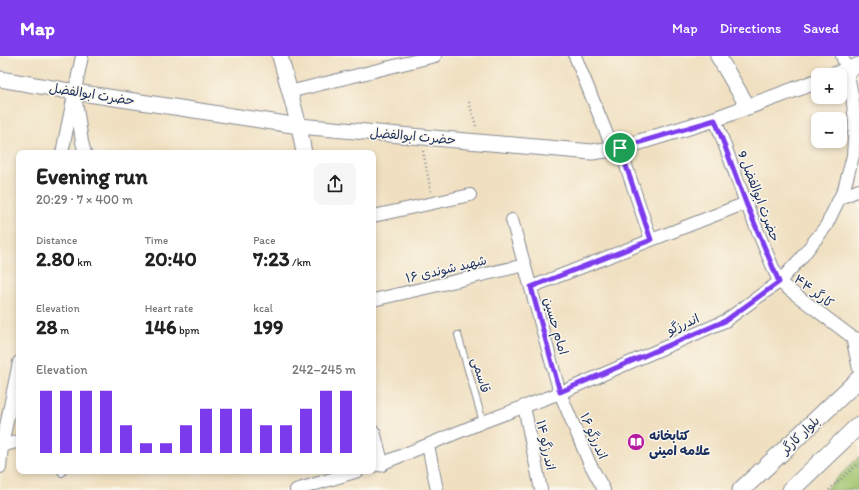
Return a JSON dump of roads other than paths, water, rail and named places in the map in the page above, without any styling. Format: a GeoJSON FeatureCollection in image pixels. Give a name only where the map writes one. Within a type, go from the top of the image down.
{"type":"FeatureCollection","features":[{"type":"Feature","properties":{"kind":"main road","name":"بلوار کارگر"},"geometry":{"type":"LineString","coordinates":[[741,490],[859,379]]}},
{"type":"Feature","properties":{"kind":"main road"},"geometry":{"type":"LineString","coordinates":[[791,490],[859,425]]}},
{"type":"Feature","properties":{"kind":"street"},"geometry":{"type":"LineString","coordinates":[[63,150],[82,56]]}},
{"type":"Feature","properties":{"kind":"street"},"geometry":{"type":"LineString","coordinates":[[280,56],[299,126],[301,150]]}},
{"type":"Feature","properties":{"kind":"street"},"geometry":{"type":"LineString","coordinates":[[289,92],[435,56]]}},
{"type":"Feature","properties":{"kind":"street"},"geometry":{"type":"LineString","coordinates":[[575,56],[616,149],[651,240]]}},
{"type":"Feature","properties":{"kind":"street"},"geometry":{"type":"LineString","coordinates":[[718,56],[748,107]]}},
{"type":"Feature","properties":{"kind":"street","name":"اندرزگو"},"geometry":{"type":"LineString","coordinates":[[842,56],[846,68]]}},
{"type":"Feature","properties":{"kind":"street","name":"اندرزگو"},"geometry":{"type":"LineString","coordinates":[[377,465],[560,392],[725,321],[779,282],[801,258],[826,226],[844,189],[853,156],[855,121],[847,70]]}},
{"type":"Feature","properties":{"kind":"street","name":"حضرت ابوالفضل"},"geometry":{"type":"LineString","coordinates":[[0,78],[75,92],[299,126],[592,152],[616,149],[715,120],[811,84]]}},
{"type":"Feature","properties":{"kind":"street"},"geometry":{"type":"LineString","coordinates":[[75,92],[84,148]]}},
{"type":"Feature","properties":{"kind":"street","name":"حضرت ابوالفضل 9"},"geometry":{"type":"LineString","coordinates":[[715,120],[746,203],[779,282]]}},
{"type":"Feature","properties":{"kind":"street"},"geometry":{"type":"LineString","coordinates":[[65,139],[84,148]]}},
{"type":"Feature","properties":{"kind":"street"},"geometry":{"type":"LineString","coordinates":[[840,198],[859,190]]}},
{"type":"Feature","properties":{"kind":"street"},"geometry":{"type":"LineString","coordinates":[[376,215],[470,195]]}},
{"type":"Feature","properties":{"kind":"street"},"geometry":{"type":"LineString","coordinates":[[531,287],[746,203]]}},
{"type":"Feature","properties":{"kind":"street","name":"امام حسین"},"geometry":{"type":"LineString","coordinates":[[512,220],[560,392]]}},
{"type":"Feature","properties":{"kind":"street","name":"شهید شوندی ۱۶"},"geometry":{"type":"LineString","coordinates":[[376,299],[525,265]]}},
{"type":"Feature","properties":{"kind":"street","name":"کارگر ۴۴"},"geometry":{"type":"LineString","coordinates":[[779,282],[856,338],[859,369]]}},
{"type":"Feature","properties":{"kind":"street"},"geometry":{"type":"LineString","coordinates":[[0,467],[2,446],[16,378]]}},
{"type":"Feature","properties":{"kind":"street","name":"اندرزگو ۱۶"},"geometry":{"type":"LineString","coordinates":[[560,392],[590,462],[604,490]]}},
{"type":"Feature","properties":{"kind":"street","name":"اندرزگو ۱۴"},"geometry":{"type":"LineString","coordinates":[[524,406],[542,490]]}},
{"type":"Feature","properties":{"kind":"street"},"geometry":{"type":"LineString","coordinates":[[2,446],[16,442]]}},
{"type":"Feature","properties":{"kind":"street"},"geometry":{"type":"LineString","coordinates":[[428,445],[437,490]]}},
{"type":"Feature","properties":{"kind":"street"},"geometry":{"type":"LineString","coordinates":[[296,490],[329,485],[352,474]]}},
{"type":"Feature","properties":{"kind":"lane","name":"قاسمی"},"geometry":{"type":"LineString","coordinates":[[458,335],[483,422]]}},
{"type":"Feature","properties":{"kind":"place","name":"کتابخانه علامه امینی"},"geometry":{"type":"Point","coordinates":[636,442]}}]}
